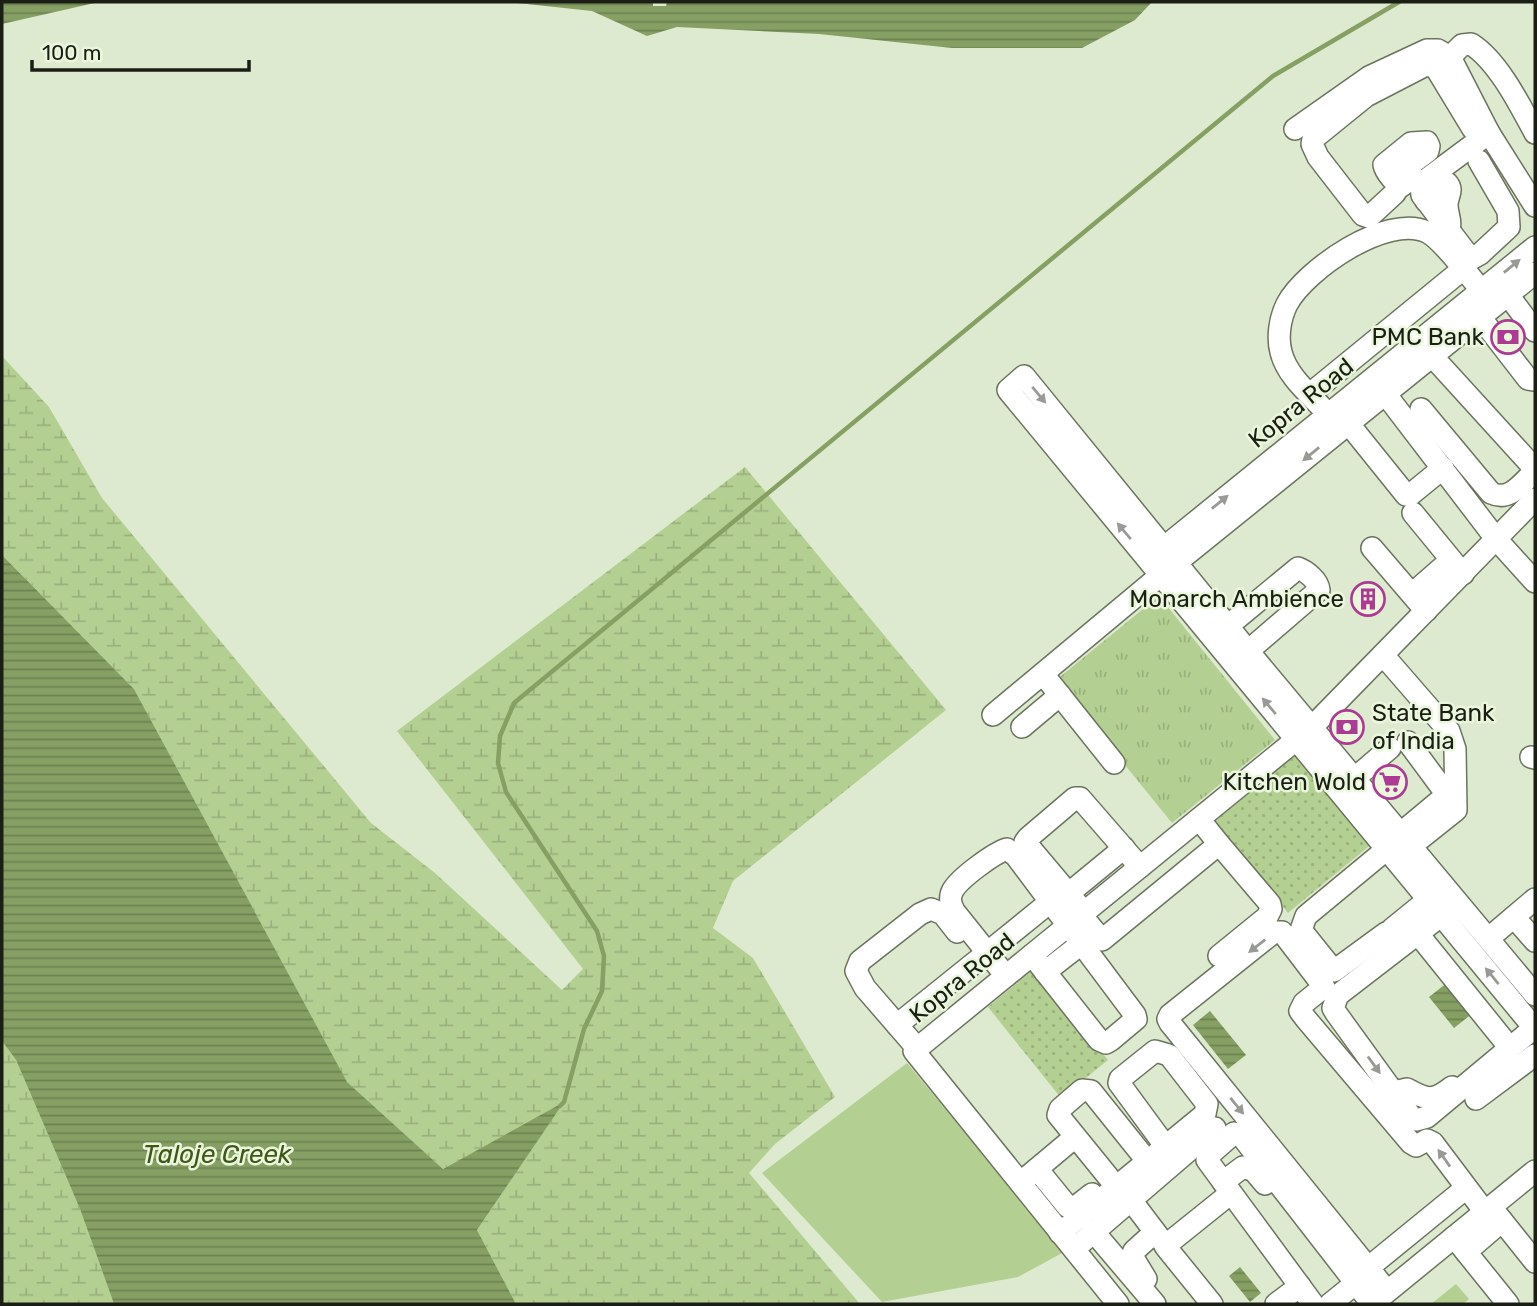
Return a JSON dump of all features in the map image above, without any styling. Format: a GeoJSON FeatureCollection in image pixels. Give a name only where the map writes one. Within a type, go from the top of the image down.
{"type":"FeatureCollection","features":[{"type":"Feature","properties":{"kind":"street"},"geometry":{"type":"LineString","coordinates":[[1450,57],[1462,45],[1471,44],[1482,51],[1519,103],[1535,133]]}},
{"type":"Feature","properties":{"kind":"street"},"geometry":{"type":"LineString","coordinates":[[1296,129],[1369,77],[1427,50],[1438,50],[1450,57],[1482,127]]}},
{"type":"Feature","properties":{"kind":"street"},"geometry":{"type":"LineString","coordinates":[[1482,127],[1403,186],[1394,186],[1369,216],[1363,215],[1311,144],[1313,139],[1366,96],[1424,66],[1431,65],[1482,127],[1535,206]]}},
{"type":"Feature","properties":{"kind":"street"},"geometry":{"type":"LineString","coordinates":[[1479,161],[1508,211],[1509,227],[1474,259],[1469,257],[1420,191],[1423,182],[1482,127]]}},
{"type":"Feature","properties":{"kind":"street"},"geometry":{"type":"LineString","coordinates":[[1426,201],[1449,184],[1449,231]]}},
{"type":"Feature","properties":{"kind":"street"},"geometry":{"type":"LineString","coordinates":[[1443,468],[1410,495],[1406,495],[1338,419],[1310,394],[1286,367],[1279,343],[1284,311],[1302,284],[1364,239],[1395,229],[1417,229],[1430,233],[1482,290]]}},
{"type":"Feature","properties":{"kind":"street","name":"Kopra Road"},"geometry":{"type":"LineString","coordinates":[[993,715],[1139,593],[1163,561],[1379,386],[1482,290],[1535,247]]}},
{"type":"Feature","properties":{"kind":"street"},"geometry":{"type":"LineString","coordinates":[[1310,394],[1462,269]]}},
{"type":"Feature","properties":{"kind":"street","name":"Kopra Road"},"geometry":{"type":"LineString","coordinates":[[1379,386],[1432,356],[1535,272]]}},
{"type":"Feature","properties":{"kind":"street"},"geometry":{"type":"LineString","coordinates":[[1508,295],[1535,331]]}},
{"type":"Feature","properties":{"kind":"street"},"geometry":{"type":"LineString","coordinates":[[1480,317],[1528,379],[1535,380]]}},
{"type":"Feature","properties":{"kind":"street"},"geometry":{"type":"LineString","coordinates":[[1421,409],[1491,493],[1500,497],[1510,494],[1535,470],[1432,356]]}},
{"type":"Feature","properties":{"kind":"street"},"geometry":{"type":"LineString","coordinates":[[1443,906],[1418,934],[1338,995],[1333,1007],[1412,1118],[1422,1119],[1535,1028],[1443,906],[1398,846],[1163,561],[1024,376],[1008,390],[1163,561],[1229,625],[1305,733],[1355,778],[1398,846],[1443,906],[1489,938],[1534,988]]}},
{"type":"Feature","properties":{"kind":"street"},"geometry":{"type":"LineString","coordinates":[[1379,386],[1497,540],[1535,582]]}},
{"type":"Feature","properties":{"kind":"street"},"geometry":{"type":"LineString","coordinates":[[1412,594],[1453,571],[1497,540],[1535,499]]}},
{"type":"Feature","properties":{"kind":"street"},"geometry":{"type":"LineString","coordinates":[[1413,513],[1453,571]]}},
{"type":"Feature","properties":{"kind":"street"},"geometry":{"type":"LineString","coordinates":[[1372,548],[1426,611]]}},
{"type":"Feature","properties":{"kind":"street"},"geometry":{"type":"LineString","coordinates":[[1229,625],[1298,568],[1306,571],[1319,585],[1319,590],[1248,651]]}},
{"type":"Feature","properties":{"kind":"street","name":"Kopra Road"},"geometry":{"type":"LineString","coordinates":[[1118,1304],[914,1051],[1001,980],[1038,963],[1078,918],[1395,661],[1453,571]]}},
{"type":"Feature","properties":{"kind":"street"},"geometry":{"type":"LineString","coordinates":[[1395,661],[1414,698],[1448,731],[1455,749],[1455,790],[1458,806],[1398,846],[1306,916],[1301,930],[1334,971],[1389,931],[1443,906]]}},
{"type":"Feature","properties":{"kind":"street"},"geometry":{"type":"LineString","coordinates":[[1042,674],[1114,764]]}},
{"type":"Feature","properties":{"kind":"street"},"geometry":{"type":"LineString","coordinates":[[1022,727],[1060,695]]}},
{"type":"Feature","properties":{"kind":"street"},"geometry":{"type":"LineString","coordinates":[[1355,778],[1399,745],[1445,792],[1443,798],[1398,846]]}},
{"type":"Feature","properties":{"kind":"street"},"geometry":{"type":"LineString","coordinates":[[1059,898],[1025,842],[1075,798],[1080,798],[1140,867]]}},
{"type":"Feature","properties":{"kind":"street"},"geometry":{"type":"LineString","coordinates":[[1199,819],[1270,904],[1271,909],[1267,917],[1219,956]]}},
{"type":"Feature","properties":{"kind":"street"},"geometry":{"type":"LineString","coordinates":[[1001,980],[950,902],[954,888],[997,852],[1007,849],[1016,856],[1078,918],[1096,943],[1135,1015],[1134,1020],[1106,1043],[1099,1040],[1038,963],[1096,943],[1219,844]]}},
{"type":"Feature","properties":{"kind":"street"},"geometry":{"type":"LineString","coordinates":[[897,1025],[1124,848]]}},
{"type":"Feature","properties":{"kind":"street"},"geometry":{"type":"LineString","coordinates":[[1489,938],[1535,899]]}},
{"type":"Feature","properties":{"kind":"street"},"geometry":{"type":"LineString","coordinates":[[917,1048],[865,988],[856,971],[860,961],[920,914],[932,909],[943,914],[983,956]]}},
{"type":"Feature","properties":{"kind":"street"},"geometry":{"type":"LineString","coordinates":[[1514,917],[1535,941]]}},
{"type":"Feature","properties":{"kind":"street"},"geometry":{"type":"LineString","coordinates":[[1357,1275],[1168,1019],[1274,932],[1282,932],[1324,987],[1304,1003],[1300,1011],[1306,1019],[1411,1143],[1416,1146],[1427,1140],[1433,1143],[1466,1188],[1535,1246]]}},
{"type":"Feature","properties":{"kind":"street"},"geometry":{"type":"LineString","coordinates":[[1418,934],[1510,1048]]}},
{"type":"Feature","properties":{"kind":"street"},"geometry":{"type":"LineString","coordinates":[[1352,1035],[1355,1026],[1352,998],[1385,967]]}},
{"type":"Feature","properties":{"kind":"street"},"geometry":{"type":"LineString","coordinates":[[1037,1169],[1071,1208],[1077,1207],[1110,1179],[1151,1155],[1205,1114],[1207,1104],[1169,1055],[1155,1051],[1120,1079],[1119,1083],[1151,1155]]}},
{"type":"Feature","properties":{"kind":"street"},"geometry":{"type":"LineString","coordinates":[[1476,1099],[1535,1055]]}},
{"type":"Feature","properties":{"kind":"street"},"geometry":{"type":"LineString","coordinates":[[1394,1092],[1407,1089],[1423,1098],[1434,1098],[1468,1075]]}},
{"type":"Feature","properties":{"kind":"street"},"geometry":{"type":"LineString","coordinates":[[1110,1179],[1058,1112],[1082,1090],[1088,1089],[1151,1155]]}},
{"type":"Feature","properties":{"kind":"street"},"geometry":{"type":"LineString","coordinates":[[1067,1241],[1096,1229],[1215,1128]]}},
{"type":"Feature","properties":{"kind":"street"},"geometry":{"type":"LineString","coordinates":[[1313,1304],[1207,1160],[1212,1152],[1234,1133],[1237,1133],[1377,1300],[1456,1244],[1535,1171]]}},
{"type":"Feature","properties":{"kind":"street"},"geometry":{"type":"LineString","coordinates":[[1020,1183],[1075,1137]]}},
{"type":"Feature","properties":{"kind":"street"},"geometry":{"type":"LineString","coordinates":[[1067,1241],[1151,1155]]}},
{"type":"Feature","properties":{"kind":"street"},"geometry":{"type":"LineString","coordinates":[[1147,1280],[1132,1256],[1134,1251],[1160,1239],[1227,1188],[1243,1167],[1254,1171],[1265,1184]]}},
{"type":"Feature","properties":{"kind":"street"},"geometry":{"type":"LineString","coordinates":[[1330,1304],[1357,1275],[1466,1188]]}},
{"type":"Feature","properties":{"kind":"street"},"geometry":{"type":"LineString","coordinates":[[1138,1208],[1212,1304]]}},
{"type":"Feature","properties":{"kind":"street"},"geometry":{"type":"LineString","coordinates":[[1494,1210],[1535,1262]]}},
{"type":"Feature","properties":{"kind":"street"},"geometry":{"type":"LineString","coordinates":[[1096,1229],[1155,1304]]}},
{"type":"Feature","properties":{"kind":"street"},"geometry":{"type":"LineString","coordinates":[[1456,1244],[1498,1304]]}},
{"type":"Feature","properties":{"kind":"street"},"geometry":{"type":"LineString","coordinates":[[1456,1244],[1508,1304]]}},
{"type":"Feature","properties":{"kind":"street"},"geometry":{"type":"LineString","coordinates":[[1276,1304],[1300,1286]]}},
{"type":"Feature","properties":{"kind":"green space"},"geometry":{"type":"Polygon","coordinates":[[[2,356],[49,407],[102,498],[371,823],[435,873],[562,990],[583,969],[397,731],[745,467],[946,710],[733,881],[713,928],[753,958],[835,1097],[775,1144],[749,1173],[860,1304],[516,1304],[477,1230],[563,1103],[443,1169],[347,1083],[134,689],[2,555],[2,356]]]}},
{"type":"Feature","properties":{"kind":"green space"},"geometry":{"type":"Polygon","coordinates":[[[1159,596],[1275,740],[1172,823],[1056,680],[1159,596]]]}},
{"type":"Feature","properties":{"kind":"green space"},"geometry":{"type":"Polygon","coordinates":[[[1299,752],[1373,843],[1288,913],[1215,821],[1299,752]]]}},
{"type":"Feature","properties":{"kind":"green space"},"geometry":{"type":"Polygon","coordinates":[[[1034,969],[1108,1060],[1061,1098],[988,1007],[1034,969]]]}},
{"type":"Feature","properties":{"kind":"green space"},"geometry":{"type":"Polygon","coordinates":[[[2,1041],[16,1060],[80,1209],[114,1304],[2,1304],[2,1041]]]}},
{"type":"Feature","properties":{"kind":"green space"},"geometry":{"type":"Polygon","coordinates":[[[907,1063],[1064,1252],[1018,1277],[882,1302],[762,1173],[907,1063]]]}},
{"type":"Feature","properties":{"kind":"green space"},"geometry":{"type":"Polygon","coordinates":[[[1456,1284],[1469,1299],[1463,1304],[1431,1304],[1456,1284]]]}},
{"type":"Feature","properties":{"kind":"water"},"geometry":{"type":"Polygon","coordinates":[[[2,2],[99,2],[2,24],[2,2]]]}},
{"type":"Feature","properties":{"kind":"water"},"geometry":{"type":"Polygon","coordinates":[[[508,2],[653,2],[653,6],[666,6],[667,2],[1152,2],[1135,20],[1082,48],[952,48],[819,34],[677,27],[647,36],[592,11],[508,2]]]}},
{"type":"Feature","properties":{"kind":"water","name":"Taloje Creek"},"geometry":{"type":"Polygon","coordinates":[[[2,555],[134,689],[347,1082],[443,1169],[564,1102],[477,1230],[516,1304],[114,1304],[80,1209],[16,1060],[2,1041],[2,555]]]}},
{"type":"Feature","properties":{"kind":"water"},"geometry":{"type":"Polygon","coordinates":[[[1448,982],[1473,1013],[1454,1028],[1429,997],[1448,982]]]}},
{"type":"Feature","properties":{"kind":"water"},"geometry":{"type":"Polygon","coordinates":[[[1210,1011],[1246,1055],[1228,1069],[1193,1025],[1210,1011]]]}},
{"type":"Feature","properties":{"kind":"water"},"geometry":{"type":"Polygon","coordinates":[[[1240,1267],[1261,1293],[1250,1302],[1229,1276],[1240,1267]]]}},
{"type":"Feature","properties":{"kind":"waterway"},"geometry":{"type":"LineString","coordinates":[[560,1106],[564,1102],[584,1029],[602,991],[604,956],[597,931],[506,792],[498,763],[500,736],[514,703],[1273,76],[1399,2]]}},
{"type":"Feature","properties":{"kind":"place","name":"PMC Bank"},"geometry":{"type":"Point","coordinates":[1508,337]}},
{"type":"Feature","properties":{"kind":"place","name":"Monarch Ambience"},"geometry":{"type":"Point","coordinates":[1368,599]}},
{"type":"Feature","properties":{"kind":"place","name":"State Bank of India"},"geometry":{"type":"Point","coordinates":[1347,727]}},
{"type":"Feature","properties":{"kind":"place","name":"Kitchen Wold"},"geometry":{"type":"Point","coordinates":[1390,782]}}]}
